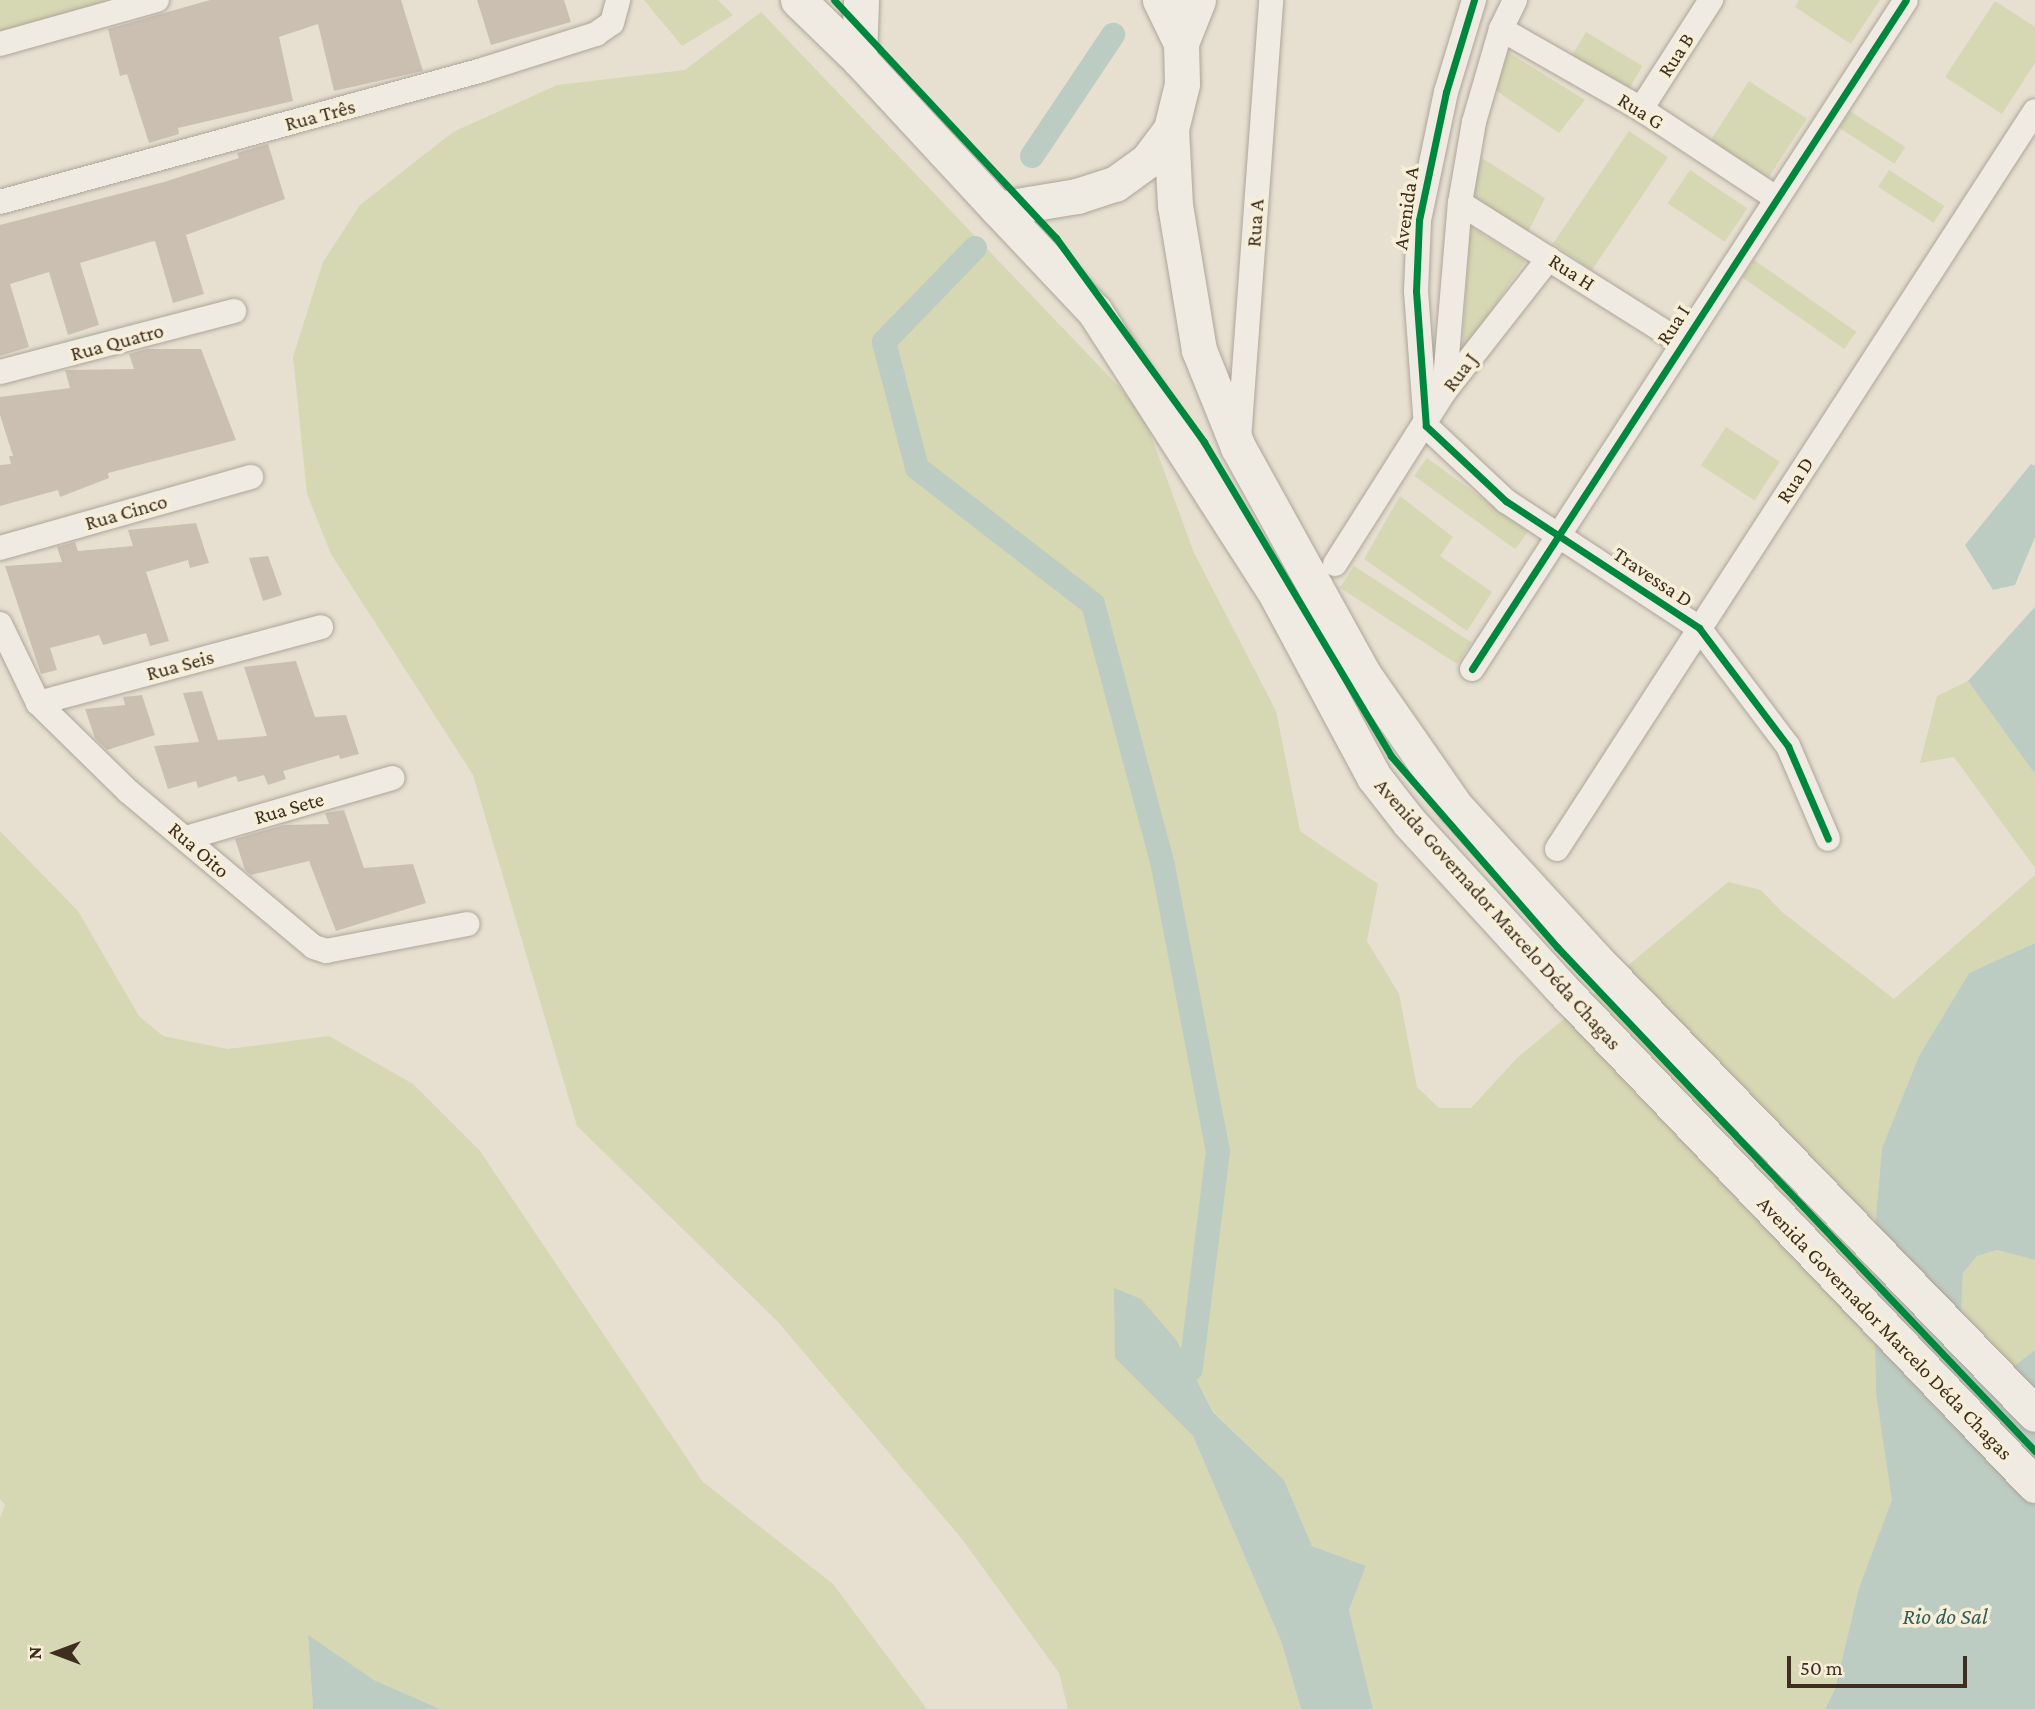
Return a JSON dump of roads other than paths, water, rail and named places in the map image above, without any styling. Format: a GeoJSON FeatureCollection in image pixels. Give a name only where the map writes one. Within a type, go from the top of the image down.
{"type":"FeatureCollection","features":[{"type":"Feature","properties":{"kind":"main road","name":"Avenida Governador Marcelo Déda Chagas"},"geometry":{"type":"LineString","coordinates":[[798,0],[859,59],[1095,312],[1277,596],[1374,777],[1560,988],[2035,1485]]}},
{"type":"Feature","properties":{"kind":"main road"},"geometry":{"type":"LineString","coordinates":[[859,59],[860,0]]}},
{"type":"Feature","properties":{"kind":"main road"},"geometry":{"type":"LineString","coordinates":[[1160,0],[1181,43]]}},
{"type":"Feature","properties":{"kind":"main road"},"geometry":{"type":"LineString","coordinates":[[998,209],[1077,196],[1115,184],[1147,161],[1171,129],[1182,84],[1181,43],[1198,0]]}},
{"type":"Feature","properties":{"kind":"main road","name":"Avenida Governador Marcelo Déda Chagas"},"geometry":{"type":"LineString","coordinates":[[1171,129],[1175,205],[1199,350],[1238,447],[1362,672],[1448,796],[1597,961],[2035,1414]]}},
{"type":"Feature","properties":{"kind":"street"},"geometry":{"type":"LineString","coordinates":[[0,44],[158,0]]}},
{"type":"Feature","properties":{"kind":"street","name":"Rua Três"},"geometry":{"type":"LineString","coordinates":[[0,202],[482,70],[596,34],[612,23],[618,0]]}},
{"type":"Feature","properties":{"kind":"street","name":"Rua A"},"geometry":{"type":"LineString","coordinates":[[1238,447],[1271,0]]}},
{"type":"Feature","properties":{"kind":"street","name":"Avenida A"},"geometry":{"type":"LineString","coordinates":[[1426,426],[1416,291],[1419,220],[1446,92],[1474,0]]}},
{"type":"Feature","properties":{"kind":"street"},"geometry":{"type":"LineString","coordinates":[[1444,392],[1460,203],[1474,122],[1501,29],[1515,0]]}},
{"type":"Feature","properties":{"kind":"street","name":"Rua B"},"geometry":{"type":"LineString","coordinates":[[1641,109],[1711,0]]}},
{"type":"Feature","properties":{"kind":"street","name":"Rua I"},"geometry":{"type":"LineString","coordinates":[[1472,669],[1906,0]]}},
{"type":"Feature","properties":{"kind":"street","name":"Rua G"},"geometry":{"type":"LineString","coordinates":[[1501,29],[1641,109],[1776,198]]}},
{"type":"Feature","properties":{"kind":"street","name":"Rua D"},"geometry":{"type":"LineString","coordinates":[[1557,849],[2035,111]]}},
{"type":"Feature","properties":{"kind":"street","name":"Rua H"},"geometry":{"type":"LineString","coordinates":[[1460,203],[1682,343]]}},
{"type":"Feature","properties":{"kind":"street","name":"Rua J"},"geometry":{"type":"LineString","coordinates":[[1335,564],[1426,426],[1444,392],[1549,258]]}},
{"type":"Feature","properties":{"kind":"street","name":"Rua Quatro"},"geometry":{"type":"LineString","coordinates":[[0,372],[234,311]]}},
{"type":"Feature","properties":{"kind":"street","name":"Travessa D"},"geometry":{"type":"LineString","coordinates":[[1426,426],[1506,501],[1699,628],[1788,746],[1828,839]]}},
{"type":"Feature","properties":{"kind":"street","name":"Rua Cinco"},"geometry":{"type":"LineString","coordinates":[[0,548],[251,477]]}},
{"type":"Feature","properties":{"kind":"street","name":"Rua Oito"},"geometry":{"type":"LineString","coordinates":[[0,624],[38,703],[129,792],[293,932],[326,951],[467,924]]}},
{"type":"Feature","properties":{"kind":"street","name":"Rua Seis"},"geometry":{"type":"LineString","coordinates":[[38,703],[321,627]]}},
{"type":"Feature","properties":{"kind":"street","name":"Rua Sete"},"geometry":{"type":"LineString","coordinates":[[186,838],[392,778]]}},
{"type":"Feature","properties":{"kind":"water"},"geometry":{"type":"Polygon","coordinates":[[[2031,464],[2035,466],[2035,537],[2015,585],[1993,590],[1965,545],[2031,464]]]}},
{"type":"Feature","properties":{"kind":"water"},"geometry":{"type":"Polygon","coordinates":[[[2035,607],[2035,774],[1968,681],[2035,607]]]}},
{"type":"Feature","properties":{"kind":"water","name":"Rio do Sal"},"geometry":{"type":"Polygon","coordinates":[[[2035,943],[2035,1260],[1997,1250],[1977,1256],[1963,1273],[1961,1315],[2002,1375],[2035,1350],[2035,1709],[1825,1709],[1835,1689],[1859,1588],[1892,1500],[1876,1394],[1873,1249],[1882,1148],[1919,1056],[1969,973],[2035,943]]]}},
{"type":"Feature","properties":{"kind":"water"},"geometry":{"type":"Polygon","coordinates":[[[1114,1288],[1141,1299],[1177,1341],[1213,1412],[1284,1480],[1312,1546],[1366,1566],[1349,1610],[1373,1709],[1301,1709],[1281,1641],[1193,1436],[1115,1358],[1114,1288]]]}},
{"type":"Feature","properties":{"kind":"water"},"geometry":{"type":"Polygon","coordinates":[[[308,1635],[374,1680],[440,1709],[313,1709],[308,1635]]]}},
{"type":"Feature","properties":{"kind":"waterway"},"geometry":{"type":"LineString","coordinates":[[1032,156],[1113,35]]}},
{"type":"Feature","properties":{"kind":"waterway"},"geometry":{"type":"LineString","coordinates":[[975,248],[884,342],[917,468],[1093,604],[1163,866],[1218,1151],[1191,1369]]}}]}
